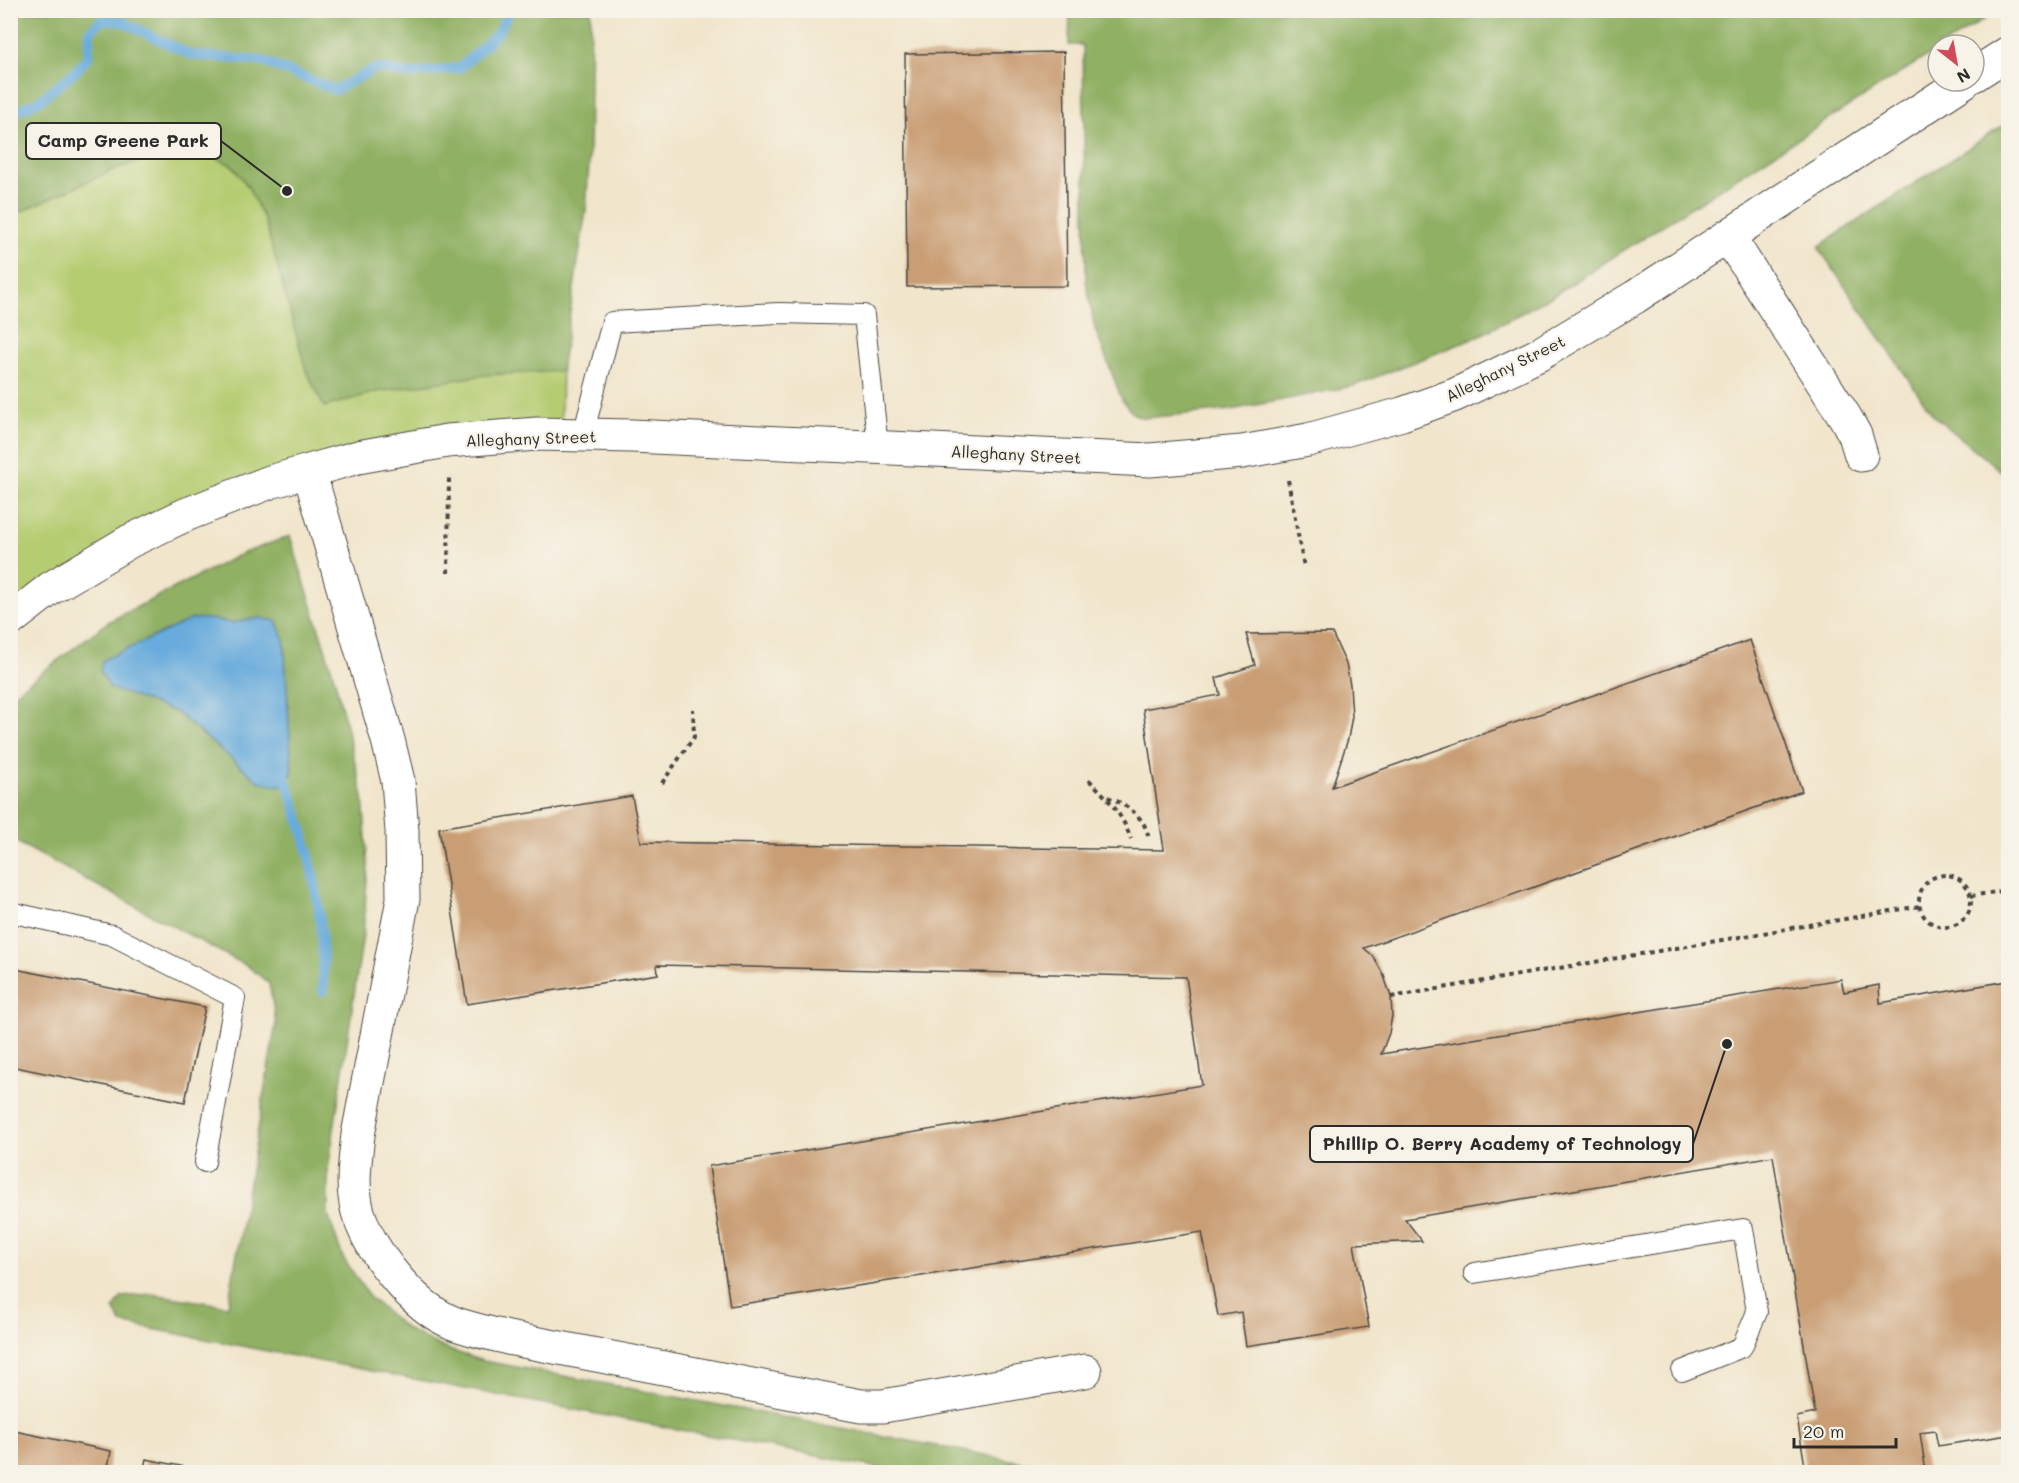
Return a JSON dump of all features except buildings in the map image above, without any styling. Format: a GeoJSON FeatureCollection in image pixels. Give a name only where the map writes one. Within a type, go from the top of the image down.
{"type":"FeatureCollection","features":[{"type":"Feature","properties":{"kind":"street"},"geometry":{"type":"LineString","coordinates":[[1986,67],[2008,53]]}},
{"type":"Feature","properties":{"kind":"street","name":"Alleghany Street"},"geometry":{"type":"LineString","coordinates":[[10,620],[51,588],[130,541],[185,515],[270,482],[358,457],[447,441],[537,434],[583,435],[1150,460],[1242,452],[1308,440],[1402,414],[1444,399],[1538,355],[1635,297],[1947,93]]}},
{"type":"Feature","properties":{"kind":"street"},"geometry":{"type":"LineString","coordinates":[[1728,236],[1845,417],[1855,435],[1862,456]]}},
{"type":"Feature","properties":{"kind":"street"},"geometry":{"type":"LineString","coordinates":[[309,471],[398,781],[402,831],[403,899],[358,1135],[354,1167],[359,1214],[371,1241],[408,1291],[428,1310],[452,1322],[508,1338],[861,1406],[883,1406],[1085,1371]]}},
{"type":"Feature","properties":{"kind":"lane"},"geometry":{"type":"LineString","coordinates":[[583,435],[612,322],[778,313],[864,315],[878,447]]}},
{"type":"Feature","properties":{"kind":"lane"},"geometry":{"type":"LineString","coordinates":[[10,912],[112,935],[235,998],[205,1162]]}},
{"type":"Feature","properties":{"kind":"lane"},"geometry":{"type":"LineString","coordinates":[[1474,1273],[1743,1229],[1757,1312],[1742,1347],[1682,1371]]}},
{"type":"Feature","properties":{"kind":"path"},"geometry":{"type":"LineString","coordinates":[[447,573],[449,476]]}},
{"type":"Feature","properties":{"kind":"path"},"geometry":{"type":"LineString","coordinates":[[1288,480],[1304,567]]}},
{"type":"Feature","properties":{"kind":"path"},"geometry":{"type":"LineString","coordinates":[[662,783],[694,737],[693,709]]}},
{"type":"Feature","properties":{"kind":"path"},"geometry":{"type":"LineString","coordinates":[[1089,780],[1107,797],[1126,824],[1131,839]]}},
{"type":"Feature","properties":{"kind":"path"},"geometry":{"type":"LineString","coordinates":[[1107,797],[1121,802],[1142,819],[1148,829],[1149,840]]}},
{"type":"Feature","properties":{"kind":"path"},"geometry":{"type":"LineString","coordinates":[[1938,876],[1956,877],[1968,888],[1971,896],[1969,913],[1956,925],[1948,927],[1939,927],[1924,918],[1920,906],[1920,893],[1924,885],[1938,876]]}},
{"type":"Feature","properties":{"kind":"path"},"geometry":{"type":"LineString","coordinates":[[1971,896],[2008,890]]}},
{"type":"Feature","properties":{"kind":"path"},"geometry":{"type":"LineString","coordinates":[[1391,997],[1920,906]]}},
{"type":"Feature","properties":{"kind":"green space"},"geometry":{"type":"Polygon","coordinates":[[[1070,10],[1997,10],[1963,33],[1926,33],[1926,57],[1551,297],[1475,338],[1353,386],[1231,410],[1143,418],[1132,413],[1122,400],[1095,329],[1086,282],[1083,45],[1069,45],[1070,10]]]}},
{"type":"Feature","properties":{"kind":"green space"},"geometry":{"type":"Polygon","coordinates":[[[10,11],[591,11],[589,164],[586,210],[561,371],[485,375],[376,392],[324,407],[306,370],[265,221],[248,187],[233,166],[203,151],[177,149],[115,169],[11,216],[10,11]]]}},
{"type":"Feature","properties":{"kind":"green space"},"geometry":{"type":"Polygon","coordinates":[[[11,11],[566,11],[561,431],[314,465],[11,615],[11,11]]]}},
{"type":"Feature","properties":{"kind":"green space"},"geometry":{"type":"Polygon","coordinates":[[[2008,122],[2008,477],[1933,415],[1818,247],[2008,122]]]}},
{"type":"Feature","properties":{"kind":"green space"},"geometry":{"type":"Polygon","coordinates":[[[290,536],[335,680],[363,796],[368,867],[363,935],[328,1170],[328,1215],[343,1258],[370,1298],[408,1330],[446,1349],[484,1361],[1043,1466],[1055,1472],[900,1472],[121,1323],[114,1308],[122,1297],[152,1294],[228,1306],[276,1023],[269,983],[247,966],[11,839],[11,696],[108,622],[241,554],[290,536]],[[260,618],[231,623],[209,619],[176,712],[258,781],[273,785],[282,785],[292,774],[284,639],[260,618]]]}},
{"type":"Feature","properties":{"kind":"water"},"geometry":{"type":"Polygon","coordinates":[[[260,618],[276,621],[284,639],[292,774],[282,785],[258,781],[176,712],[110,688],[100,671],[103,660],[192,619],[231,623],[260,618]]]}},
{"type":"Feature","properties":{"kind":"waterway"},"geometry":{"type":"LineString","coordinates":[[10,114],[39,101],[75,72],[88,57],[90,31],[103,19],[123,22],[191,55],[262,61],[335,90],[376,68],[409,74],[460,68],[497,34],[510,10]]}},
{"type":"Feature","properties":{"kind":"waterway"},"geometry":{"type":"LineString","coordinates":[[282,769],[308,850],[314,878],[321,934],[323,991]]}},
{"type":"Feature","properties":{"kind":"place","name":"Camp Greene Park"},"geometry":{"type":"Point","coordinates":[287,191]}},
{"type":"Feature","properties":{"kind":"place","name":"Phillip O. Berry Academy of Technology"},"geometry":{"type":"Point","coordinates":[1727,1044]}}]}
